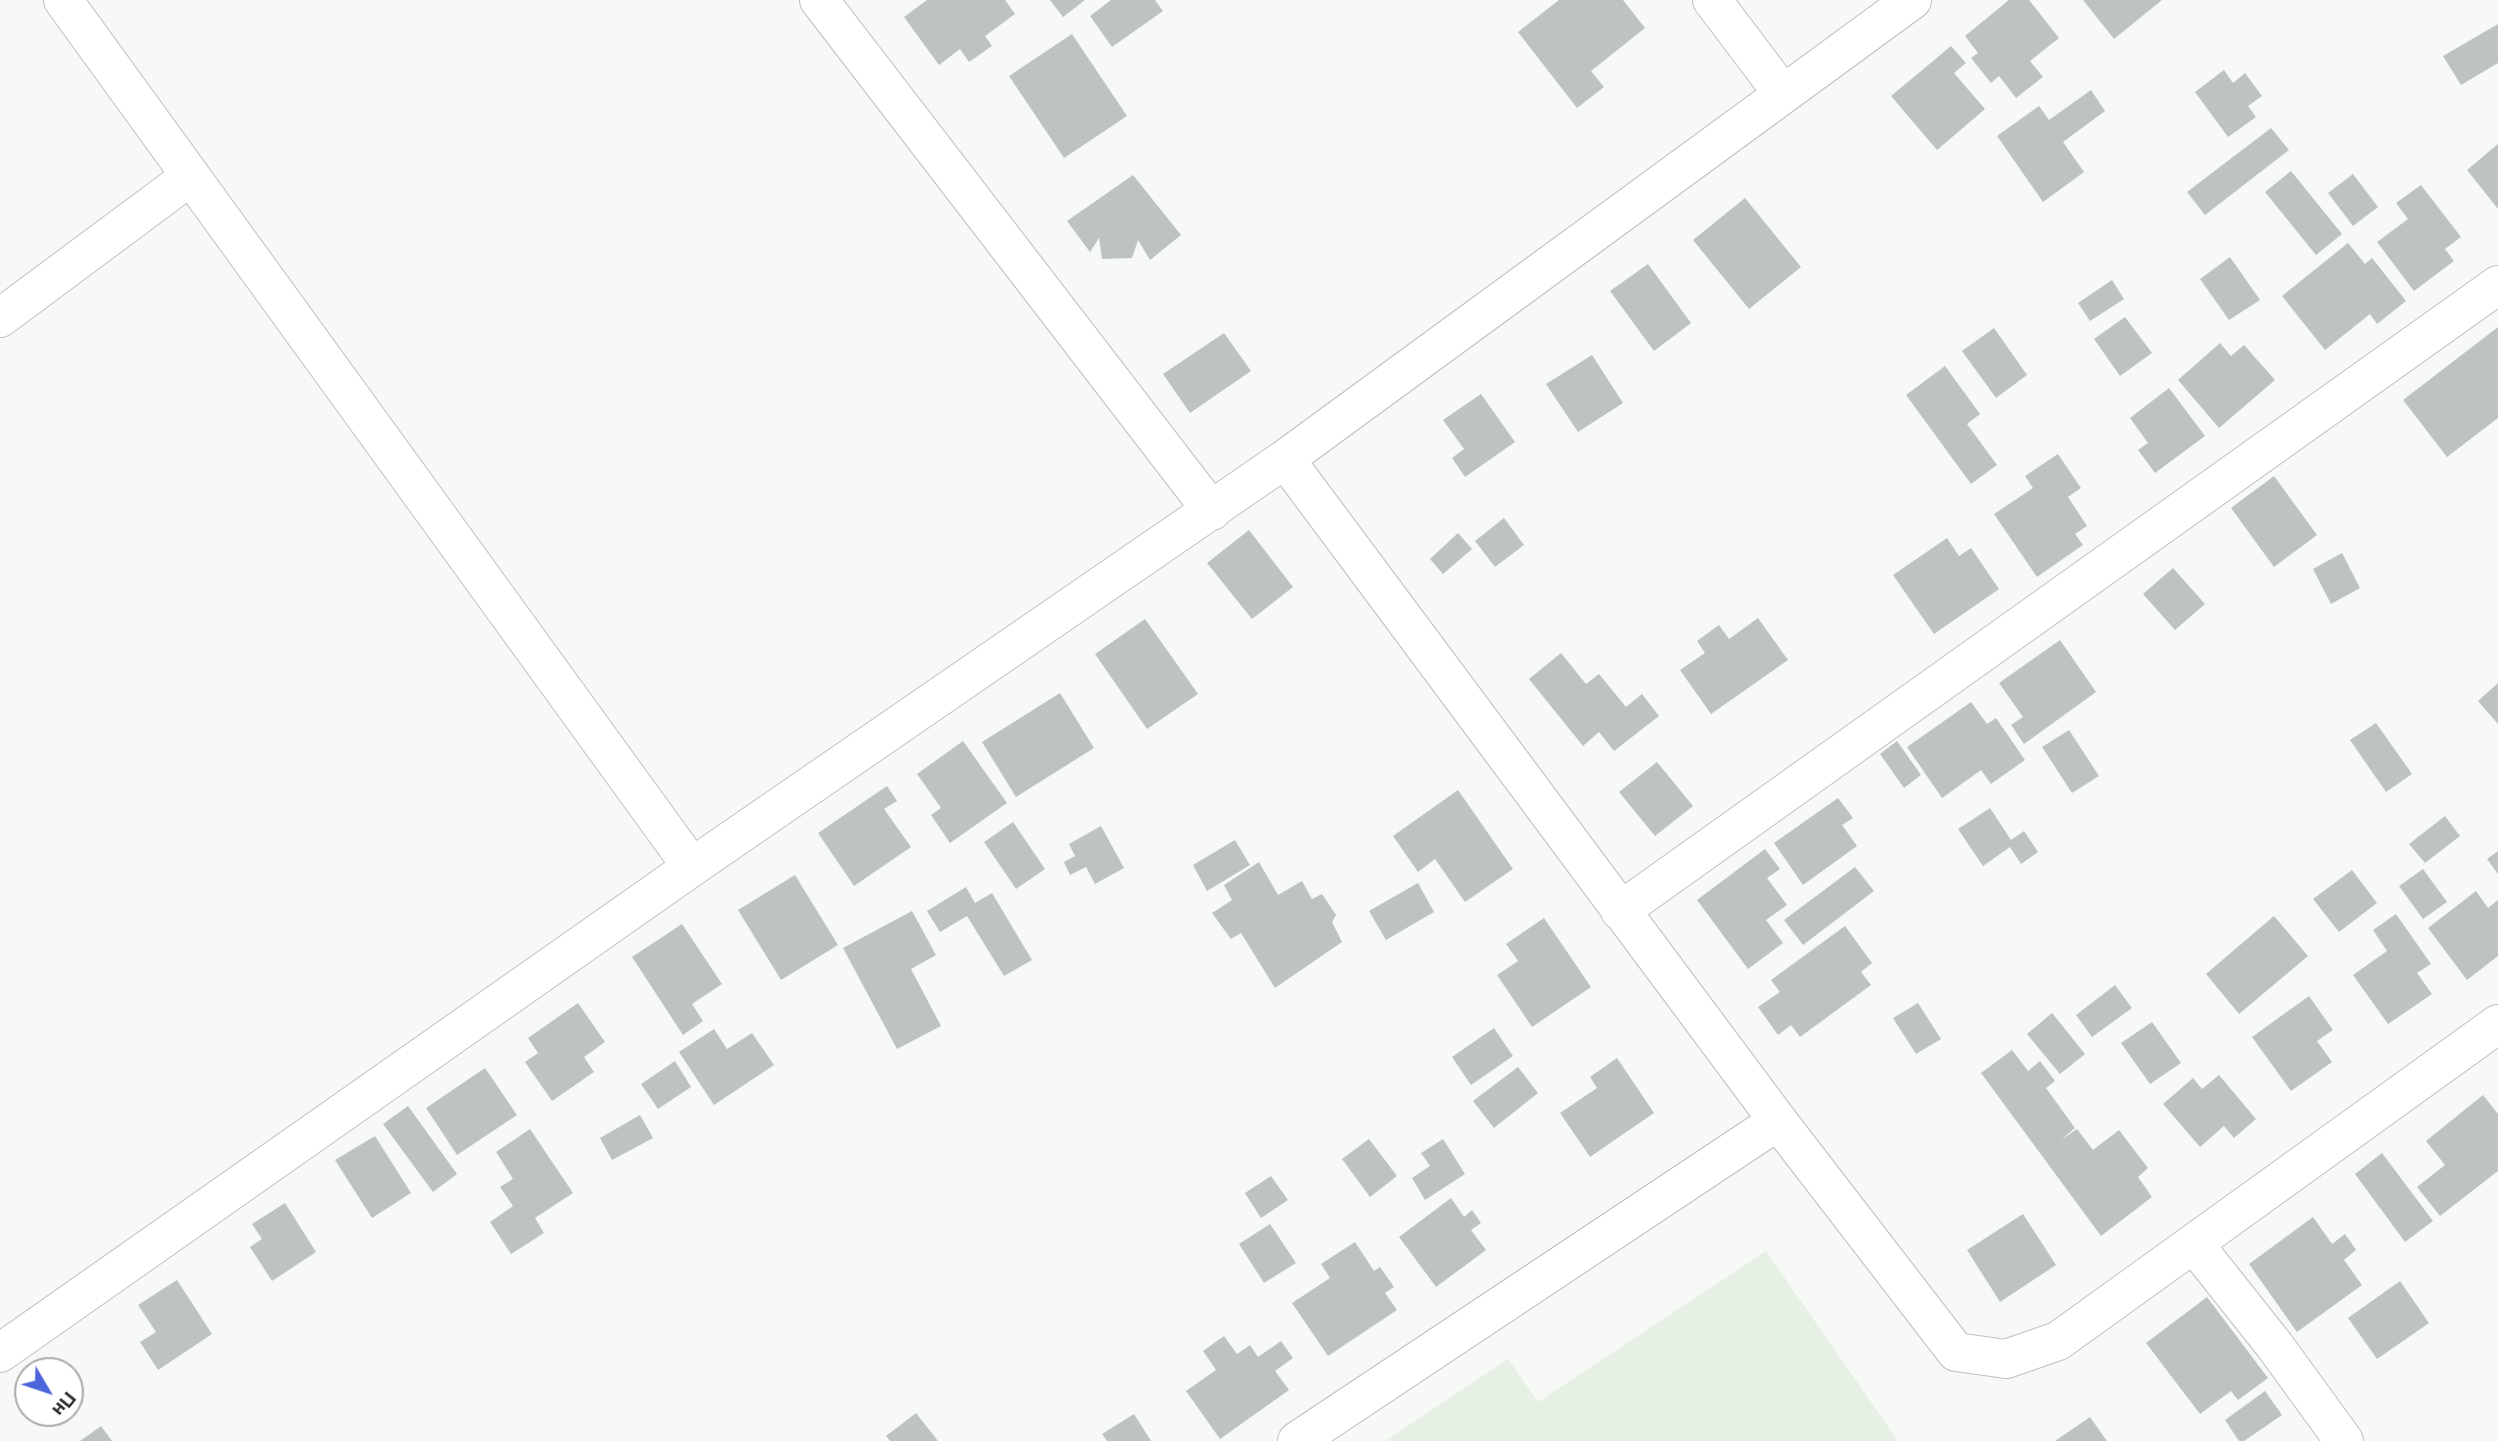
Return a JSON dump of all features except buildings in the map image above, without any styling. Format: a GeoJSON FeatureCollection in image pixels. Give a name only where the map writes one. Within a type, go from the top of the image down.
{"type":"FeatureCollection","features":[{"type":"Feature","properties":{"kind":"street"},"geometry":{"type":"LineString","coordinates":[[63,0],[692,867]]}},
{"type":"Feature","properties":{"kind":"street"},"geometry":{"type":"LineString","coordinates":[[819,0],[1212,511]]}},
{"type":"Feature","properties":{"kind":"street"},"geometry":{"type":"LineString","coordinates":[[1712,0],[1783,93]]}},
{"type":"Feature","properties":{"kind":"street"},"geometry":{"type":"LineString","coordinates":[[0,1353],[692,867],[1285,460],[1912,0]]}},
{"type":"Feature","properties":{"kind":"street"},"geometry":{"type":"LineString","coordinates":[[0,318],[191,176]]}},
{"type":"Feature","properties":{"kind":"street"},"geometry":{"type":"LineString","coordinates":[[1620,911],[2498,285]]}},
{"type":"Feature","properties":{"kind":"street"},"geometry":{"type":"LineString","coordinates":[[1285,460],[1778,1122],[1956,1352],[2006,1359],[2058,1341],[2498,1024]]}},
{"type":"Feature","properties":{"kind":"street"},"geometry":{"type":"LineString","coordinates":[[1297,1441],[1778,1122]]}},
{"type":"Feature","properties":{"kind":"street"},"geometry":{"type":"LineString","coordinates":[[2194,1244],[2275,1346],[2343,1441]]}},
{"type":"Feature","properties":{"kind":"shaded area"},"geometry":{"type":"Polygon","coordinates":[[[1766,1251],[1898,1441],[1385,1441],[1508,1359],[1538,1402],[1766,1251]]]}}]}
